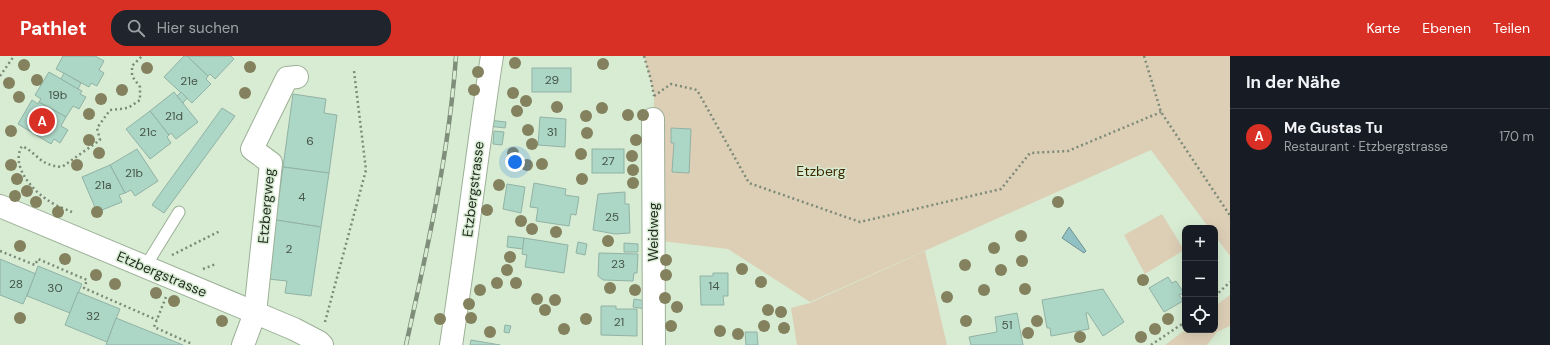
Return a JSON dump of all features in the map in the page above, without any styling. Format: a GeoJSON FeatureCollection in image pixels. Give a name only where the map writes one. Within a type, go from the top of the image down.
{"type":"FeatureCollection","features":[{"type":"Feature","properties":{"kind":"street","name":"Etzbergstrasse"},"geometry":{"type":"LineString","coordinates":[[451,345],[465,255],[474,178],[492,56]]}},
{"type":"Feature","properties":{"kind":"street","name":"Etzbergweg"},"geometry":{"type":"LineString","coordinates":[[243,345],[255,314],[271,163],[252,149],[288,78],[297,77]]}},
{"type":"Feature","properties":{"kind":"street","name":"Weidweg"},"geometry":{"type":"LineString","coordinates":[[653,119],[654,345]]}},
{"type":"Feature","properties":{"kind":"street","name":"Etzbergstrasse"},"geometry":{"type":"LineString","coordinates":[[0,206],[321,343]]}},
{"type":"Feature","properties":{"kind":"lane"},"geometry":{"type":"LineString","coordinates":[[145,267],[179,212]]}},
{"type":"Feature","properties":{"kind":"path"},"geometry":{"type":"LineString","coordinates":[[0,76],[14,56]]}},
{"type":"Feature","properties":{"kind":"path"},"geometry":{"type":"LineString","coordinates":[[77,214],[49,202],[31,185],[20,170],[18,152],[22,146],[29,149],[36,157],[50,166],[62,167],[100,140],[97,128],[110,110],[128,108],[140,100],[140,87],[132,76],[132,66],[142,56]]}},
{"type":"Feature","properties":{"kind":"path"},"geometry":{"type":"LineString","coordinates":[[644,56],[654,96],[653,119]]}},
{"type":"Feature","properties":{"kind":"path"},"geometry":{"type":"LineString","coordinates":[[1144,56],[1161,112],[1229,214],[1230,218]]}},
{"type":"Feature","properties":{"kind":"path"},"geometry":{"type":"LineString","coordinates":[[321,343],[366,170],[354,71]]}},
{"type":"Feature","properties":{"kind":"path"},"geometry":{"type":"LineString","coordinates":[[654,96],[671,84],[697,90],[749,184],[860,222],[1001,189],[1030,153],[1068,151],[1161,112]]}},
{"type":"Feature","properties":{"kind":"path"},"geometry":{"type":"LineString","coordinates":[[171,256],[220,231]]}},
{"type":"Feature","properties":{"kind":"path"},"geometry":{"type":"LineString","coordinates":[[0,251],[35,265],[38,259],[87,280],[84,288],[157,320]]}},
{"type":"Feature","properties":{"kind":"path"},"geometry":{"type":"LineString","coordinates":[[1218,293],[1230,282]]}},
{"type":"Feature","properties":{"kind":"path"},"geometry":{"type":"LineString","coordinates":[[169,291],[154,327],[192,345]]}},
{"type":"Feature","properties":{"kind":"path"},"geometry":{"type":"LineString","coordinates":[[1151,345],[1182,324]]}},
{"type":"Feature","properties":{"kind":"green space","name":"Etzberg"},"geometry":{"type":"Polygon","coordinates":[[[644,56],[1230,56],[1230,256],[1218,240],[1218,225],[1207,225],[1151,150],[810,302],[728,249],[653,240],[654,94],[644,56]]]}},
{"type":"Feature","properties":{"kind":"green space"},"geometry":{"type":"Polygon","coordinates":[[[1162,214],[1182,247],[1182,251],[1145,274],[1124,235],[1162,214]]]}},
{"type":"Feature","properties":{"kind":"green space"},"geometry":{"type":"Polygon","coordinates":[[[925,251],[947,345],[797,345],[791,308],[810,303],[925,251]]]}},
{"type":"Feature","properties":{"kind":"green space"},"geometry":{"type":"Polygon","coordinates":[[[1230,295],[1230,326],[1218,332],[1218,304],[1230,295]]]}},
{"type":"Feature","properties":{"kind":"green space"},"geometry":{"type":"Polygon","coordinates":[[[1182,332],[1216,333],[1207,345],[1165,345],[1182,332]]]}},
{"type":"Feature","properties":{"kind":"water"},"geometry":{"type":"Polygon","coordinates":[[[1069,227],[1086,251],[1084,253],[1062,238],[1069,227]]]}},
{"type":"Feature","properties":{"kind":"building"},"geometry":{"type":"Polygon","coordinates":[[[63,56],[95,56],[104,61],[99,70],[104,73],[97,86],[91,83],[89,87],[56,69],[63,56]]]}},
{"type":"Feature","properties":{"kind":"building"},"geometry":{"type":"Polygon","coordinates":[[[184,56],[187,56],[208,76],[206,79],[211,84],[192,103],[164,77],[184,56]]]}},
{"type":"Feature","properties":{"kind":"building"},"geometry":{"type":"Polygon","coordinates":[[[187,56],[231,56],[234,59],[215,79],[210,74],[208,76],[187,56]]]}},
{"type":"Feature","properties":{"kind":"building"},"geometry":{"type":"Polygon","coordinates":[[[532,68],[571,68],[571,92],[532,92],[532,68]]]}},
{"type":"Feature","properties":{"kind":"building"},"geometry":{"type":"Polygon","coordinates":[[[49,72],[82,91],[80,94],[86,97],[79,109],[73,106],[66,117],[39,102],[41,99],[35,95],[49,72]]]}},
{"type":"Feature","properties":{"kind":"building"},"geometry":{"type":"Polygon","coordinates":[[[64,73],[81,83],[78,89],[61,79],[64,73]]]}},
{"type":"Feature","properties":{"kind":"building"},"geometry":{"type":"Polygon","coordinates":[[[174,92],[198,122],[176,139],[171,133],[169,135],[150,111],[174,92]]]}},
{"type":"Feature","properties":{"kind":"building"},"geometry":{"type":"Polygon","coordinates":[[[181,92],[187,98],[183,103],[177,96],[181,92]]]}},
{"type":"Feature","properties":{"kind":"building"},"geometry":{"type":"Polygon","coordinates":[[[293,94],[326,99],[324,113],[337,115],[329,173],[283,167],[293,94]]]}},
{"type":"Feature","properties":{"kind":"building"},"geometry":{"type":"Polygon","coordinates":[[[32,100],[38,104],[39,102],[66,117],[61,126],[68,130],[60,143],[54,139],[51,144],[18,124],[32,100]]]}},
{"type":"Feature","properties":{"kind":"building"},"geometry":{"type":"Polygon","coordinates":[[[222,108],[235,116],[164,213],[152,205],[222,108]]]}},
{"type":"Feature","properties":{"kind":"building"},"geometry":{"type":"Polygon","coordinates":[[[150,111],[169,135],[167,137],[171,143],[150,159],[126,129],[150,111]]]}},
{"type":"Feature","properties":{"kind":"building"},"geometry":{"type":"Polygon","coordinates":[[[540,117],[566,119],[565,147],[538,145],[540,117]]]}},
{"type":"Feature","properties":{"kind":"building"},"geometry":{"type":"Polygon","coordinates":[[[488,120],[506,122],[505,128],[488,126],[488,120]]]}},
{"type":"Feature","properties":{"kind":"building"},"geometry":{"type":"Polygon","coordinates":[[[671,128],[691,129],[689,173],[672,172],[674,143],[671,143],[671,128]]]}},
{"type":"Feature","properties":{"kind":"building"},"geometry":{"type":"Polygon","coordinates":[[[494,131],[504,132],[502,145],[493,144],[494,131]]]}},
{"type":"Feature","properties":{"kind":"building"},"geometry":{"type":"Polygon","coordinates":[[[137,149],[158,181],[135,196],[131,190],[125,193],[110,165],[137,149]]]}},
{"type":"Feature","properties":{"kind":"building"},"geometry":{"type":"Polygon","coordinates":[[[592,149],[624,149],[624,173],[592,173],[592,149]]]}},
{"type":"Feature","properties":{"kind":"building"},"geometry":{"type":"Polygon","coordinates":[[[110,165],[125,193],[119,195],[122,202],[97,212],[82,177],[110,165]]]}},
{"type":"Feature","properties":{"kind":"building"},"geometry":{"type":"Polygon","coordinates":[[[283,167],[329,173],[321,227],[276,220],[283,167]]]}},
{"type":"Feature","properties":{"kind":"building"},"geometry":{"type":"Polygon","coordinates":[[[534,183],[566,189],[565,195],[579,197],[576,215],[571,214],[569,226],[536,221],[538,208],[530,207],[534,183]]]}},
{"type":"Feature","properties":{"kind":"building"},"geometry":{"type":"Polygon","coordinates":[[[507,184],[525,187],[521,213],[503,209],[507,184]]]}},
{"type":"Feature","properties":{"kind":"building"},"geometry":{"type":"Polygon","coordinates":[[[625,192],[625,204],[629,204],[630,233],[615,234],[593,230],[598,194],[625,192]]]}},
{"type":"Feature","properties":{"kind":"building"},"geometry":{"type":"Polygon","coordinates":[[[276,220],[321,227],[311,296],[285,293],[287,281],[268,279],[276,220]]]}},
{"type":"Feature","properties":{"kind":"building"},"geometry":{"type":"Polygon","coordinates":[[[508,236],[524,238],[523,249],[507,247],[508,236]]]}},
{"type":"Feature","properties":{"kind":"building"},"geometry":{"type":"Polygon","coordinates":[[[524,238],[568,245],[564,273],[525,267],[527,255],[522,254],[524,238]]]}},
{"type":"Feature","properties":{"kind":"building"},"geometry":{"type":"Polygon","coordinates":[[[578,242],[587,244],[585,255],[576,253],[578,242]]]}},
{"type":"Feature","properties":{"kind":"building"},"geometry":{"type":"Polygon","coordinates":[[[624,243],[638,244],[638,252],[624,252],[624,243]]]}},
{"type":"Feature","properties":{"kind":"building"},"geometry":{"type":"Polygon","coordinates":[[[599,253],[638,254],[637,273],[634,273],[633,281],[603,280],[598,276],[599,253]]]}},
{"type":"Feature","properties":{"kind":"building"},"geometry":{"type":"Polygon","coordinates":[[[0,259],[36,274],[23,304],[0,295],[0,259]]]}},
{"type":"Feature","properties":{"kind":"building"},"geometry":{"type":"Polygon","coordinates":[[[38,266],[82,284],[70,313],[27,296],[38,266]]]}},
{"type":"Feature","properties":{"kind":"building"},"geometry":{"type":"Polygon","coordinates":[[[713,273],[728,273],[728,296],[723,296],[724,305],[701,305],[700,276],[713,276],[713,273]]]}},
{"type":"Feature","properties":{"kind":"building"},"geometry":{"type":"Polygon","coordinates":[[[1168,277],[1172,283],[1176,281],[1182,290],[1182,294],[1179,295],[1182,302],[1164,312],[1149,288],[1168,277]]]}},
{"type":"Feature","properties":{"kind":"building"},"geometry":{"type":"Polygon","coordinates":[[[1103,289],[1124,322],[1103,336],[1088,313],[1086,313],[1089,329],[1051,336],[1050,328],[1047,328],[1042,300],[1103,289]]]}},
{"type":"Feature","properties":{"kind":"building"},"geometry":{"type":"Polygon","coordinates":[[[78,292],[120,309],[107,342],[65,325],[78,292]]]}},
{"type":"Feature","properties":{"kind":"building"},"geometry":{"type":"Polygon","coordinates":[[[634,299],[646,301],[646,309],[633,307],[634,299]]]}},
{"type":"Feature","properties":{"kind":"building"},"geometry":{"type":"Polygon","coordinates":[[[601,306],[616,306],[616,309],[637,309],[637,336],[601,335],[601,306]]]}},
{"type":"Feature","properties":{"kind":"building"},"geometry":{"type":"Polygon","coordinates":[[[1017,313],[1023,345],[971,345],[969,337],[997,332],[995,317],[1017,313]]]}},
{"type":"Feature","properties":{"kind":"building"},"geometry":{"type":"Polygon","coordinates":[[[116,318],[183,345],[106,345],[116,318]]]}},
{"type":"Feature","properties":{"kind":"building"},"geometry":{"type":"Polygon","coordinates":[[[505,325],[511,326],[509,333],[504,332],[505,325]]]}},
{"type":"Feature","properties":{"kind":"building"},"geometry":{"type":"Polygon","coordinates":[[[745,332],[757,332],[758,345],[746,345],[745,332]]]}},
{"type":"Feature","properties":{"kind":"building"},"geometry":{"type":"Polygon","coordinates":[[[471,340],[500,345],[470,345],[471,340]]]}},
{"type":"Feature","properties":{"kind":"railway"},"geometry":{"type":"LineString","coordinates":[[406,345],[443,165],[453,93],[456,56]]}},
{"type":"Feature","properties":{"kind":"place","name":"Me Gustas Tu"},"geometry":{"type":"Point","coordinates":[42,121]}}]}
